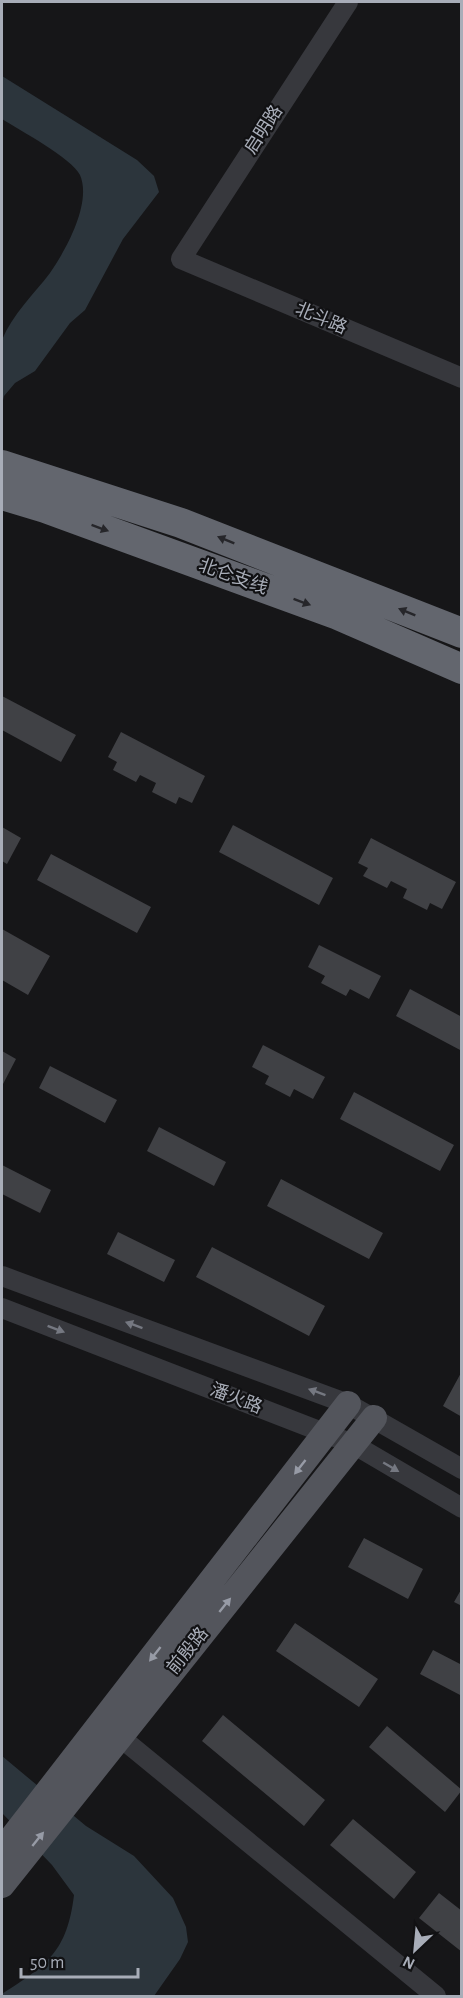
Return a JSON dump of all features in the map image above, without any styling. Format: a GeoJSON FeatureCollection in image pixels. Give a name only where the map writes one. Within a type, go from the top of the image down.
{"type":"FeatureCollection","features":[{"type":"Feature","properties":{"kind":"highway","name":"北仑支线"},"geometry":{"type":"LineString","coordinates":[[2,465],[181,523],[462,633]]}},
{"type":"Feature","properties":{"kind":"highway","name":"北仑支线"},"geometry":{"type":"LineString","coordinates":[[2,495],[45,508],[338,615],[462,669]]}},
{"type":"Feature","properties":{"kind":"main road","name":"前殷路"},"geometry":{"type":"LineString","coordinates":[[2,1885],[111,1729],[348,1404]]}},
{"type":"Feature","properties":{"kind":"main road","name":"前殷路"},"geometry":{"type":"LineString","coordinates":[[2,1851],[111,1729],[374,1418]]}},
{"type":"Feature","properties":{"kind":"street","name":"启明路"},"geometry":{"type":"LineString","coordinates":[[181,259],[348,2]]}},
{"type":"Feature","properties":{"kind":"street","name":"北斗路"},"geometry":{"type":"LineString","coordinates":[[181,259],[462,378]]}},
{"type":"Feature","properties":{"kind":"street","name":"潘火路"},"geometry":{"type":"LineString","coordinates":[[2,1276],[348,1404],[462,1469]]}},
{"type":"Feature","properties":{"kind":"street","name":"潘火路"},"geometry":{"type":"LineString","coordinates":[[2,1308],[353,1444],[462,1508]]}},
{"type":"Feature","properties":{"kind":"street"},"geometry":{"type":"LineString","coordinates":[[111,1729],[436,1996]]}},
{"type":"Feature","properties":{"kind":"shaded area"},"geometry":{"type":"Polygon","coordinates":[[[2,76],[137,160],[154,176],[159,192],[123,239],[85,310],[70,323],[35,371],[15,383],[4,396],[2,405],[2,340],[17,313],[50,273],[70,239],[80,212],[83,186],[80,175],[67,161],[2,119],[2,76]]]}},
{"type":"Feature","properties":{"kind":"shaded area"},"geometry":{"type":"Polygon","coordinates":[[[2,1756],[86,1826],[134,1856],[173,1898],[186,1927],[188,1942],[180,1959],[154,1996],[2,1996],[43,1965],[60,1944],[71,1914],[74,1895],[52,1865],[2,1813],[2,1756]]]}},
{"type":"Feature","properties":{"kind":"building"},"geometry":{"type":"Polygon","coordinates":[[[2,696],[76,735],[61,762],[2,730],[2,696]]]}},
{"type":"Feature","properties":{"kind":"building"},"geometry":{"type":"Polygon","coordinates":[[[121,732],[205,776],[192,803],[179,797],[176,804],[152,792],[156,783],[140,775],[136,782],[113,770],[117,762],[108,757],[121,732]]]}},
{"type":"Feature","properties":{"kind":"building"},"geometry":{"type":"Polygon","coordinates":[[[233,825],[333,878],[319,905],[219,852],[233,825]]]}},
{"type":"Feature","properties":{"kind":"building"},"geometry":{"type":"Polygon","coordinates":[[[2,827],[21,838],[7,864],[2,861],[2,827]]]}},
{"type":"Feature","properties":{"kind":"building"},"geometry":{"type":"Polygon","coordinates":[[[371,838],[456,882],[442,909],[430,903],[427,910],[403,898],[407,889],[391,881],[387,888],[363,876],[368,868],[358,863],[371,838]]]}},
{"type":"Feature","properties":{"kind":"building"},"geometry":{"type":"Polygon","coordinates":[[[51,854],[151,907],[137,933],[37,880],[51,854]]]}},
{"type":"Feature","properties":{"kind":"building"},"geometry":{"type":"Polygon","coordinates":[[[2,929],[50,956],[28,995],[2,980],[2,929]]]}},
{"type":"Feature","properties":{"kind":"building"},"geometry":{"type":"Polygon","coordinates":[[[319,945],[381,976],[369,999],[350,989],[346,996],[321,983],[325,976],[308,967],[319,945]]]}},
{"type":"Feature","properties":{"kind":"building"},"geometry":{"type":"Polygon","coordinates":[[[410,989],[462,1017],[462,1051],[396,1016],[410,989]]]}},
{"type":"Feature","properties":{"kind":"building"},"geometry":{"type":"Polygon","coordinates":[[[263,1045],[325,1077],[313,1099],[294,1089],[290,1097],[265,1084],[269,1076],[252,1067],[263,1045]]]}},
{"type":"Feature","properties":{"kind":"building"},"geometry":{"type":"Polygon","coordinates":[[[2,1051],[16,1059],[2,1086],[2,1051]]]}},
{"type":"Feature","properties":{"kind":"building"},"geometry":{"type":"Polygon","coordinates":[[[50,1066],[117,1100],[105,1123],[39,1088],[50,1066]]]}},
{"type":"Feature","properties":{"kind":"building"},"geometry":{"type":"Polygon","coordinates":[[[354,1092],[454,1145],[440,1171],[340,1119],[354,1092]]]}},
{"type":"Feature","properties":{"kind":"building"},"geometry":{"type":"Polygon","coordinates":[[[159,1127],[226,1162],[214,1186],[147,1151],[159,1127]]]}},
{"type":"Feature","properties":{"kind":"building"},"geometry":{"type":"Polygon","coordinates":[[[2,1165],[51,1190],[40,1213],[2,1194],[2,1165]]]}},
{"type":"Feature","properties":{"kind":"building"},"geometry":{"type":"Polygon","coordinates":[[[281,1179],[383,1233],[369,1259],[267,1206],[281,1179]]]}},
{"type":"Feature","properties":{"kind":"building"},"geometry":{"type":"Polygon","coordinates":[[[118,1232],[175,1260],[164,1282],[107,1254],[118,1232]]]}},
{"type":"Feature","properties":{"kind":"building"},"geometry":{"type":"Polygon","coordinates":[[[212,1247],[325,1306],[309,1336],[196,1277],[212,1247]]]}},
{"type":"Feature","properties":{"kind":"building"},"geometry":{"type":"Polygon","coordinates":[[[462,1371],[462,1417],[443,1406],[462,1371]]]}},
{"type":"Feature","properties":{"kind":"building"},"geometry":{"type":"Polygon","coordinates":[[[364,1538],[423,1569],[408,1599],[348,1567],[364,1538]]]}},
{"type":"Feature","properties":{"kind":"building"},"geometry":{"type":"Polygon","coordinates":[[[462,1588],[462,1606],[454,1602],[462,1588]]]}},
{"type":"Feature","properties":{"kind":"building"},"geometry":{"type":"Polygon","coordinates":[[[295,1623],[378,1679],[359,1707],[276,1651],[295,1623]]]}},
{"type":"Feature","properties":{"kind":"building"},"geometry":{"type":"Polygon","coordinates":[[[433,1650],[462,1665],[462,1696],[420,1674],[433,1650]]]}},
{"type":"Feature","properties":{"kind":"building"},"geometry":{"type":"Polygon","coordinates":[[[223,1715],[325,1800],[304,1826],[202,1741],[223,1715]]]}},
{"type":"Feature","properties":{"kind":"building"},"geometry":{"type":"Polygon","coordinates":[[[387,1726],[462,1790],[445,1812],[369,1747],[387,1726]]]}},
{"type":"Feature","properties":{"kind":"building"},"geometry":{"type":"Polygon","coordinates":[[[353,1819],[416,1872],[394,1899],[330,1845],[353,1819]]]}},
{"type":"Feature","properties":{"kind":"building"},"geometry":{"type":"Polygon","coordinates":[[[439,1893],[462,1911],[462,1952],[419,1918],[439,1893]]]}}]}
